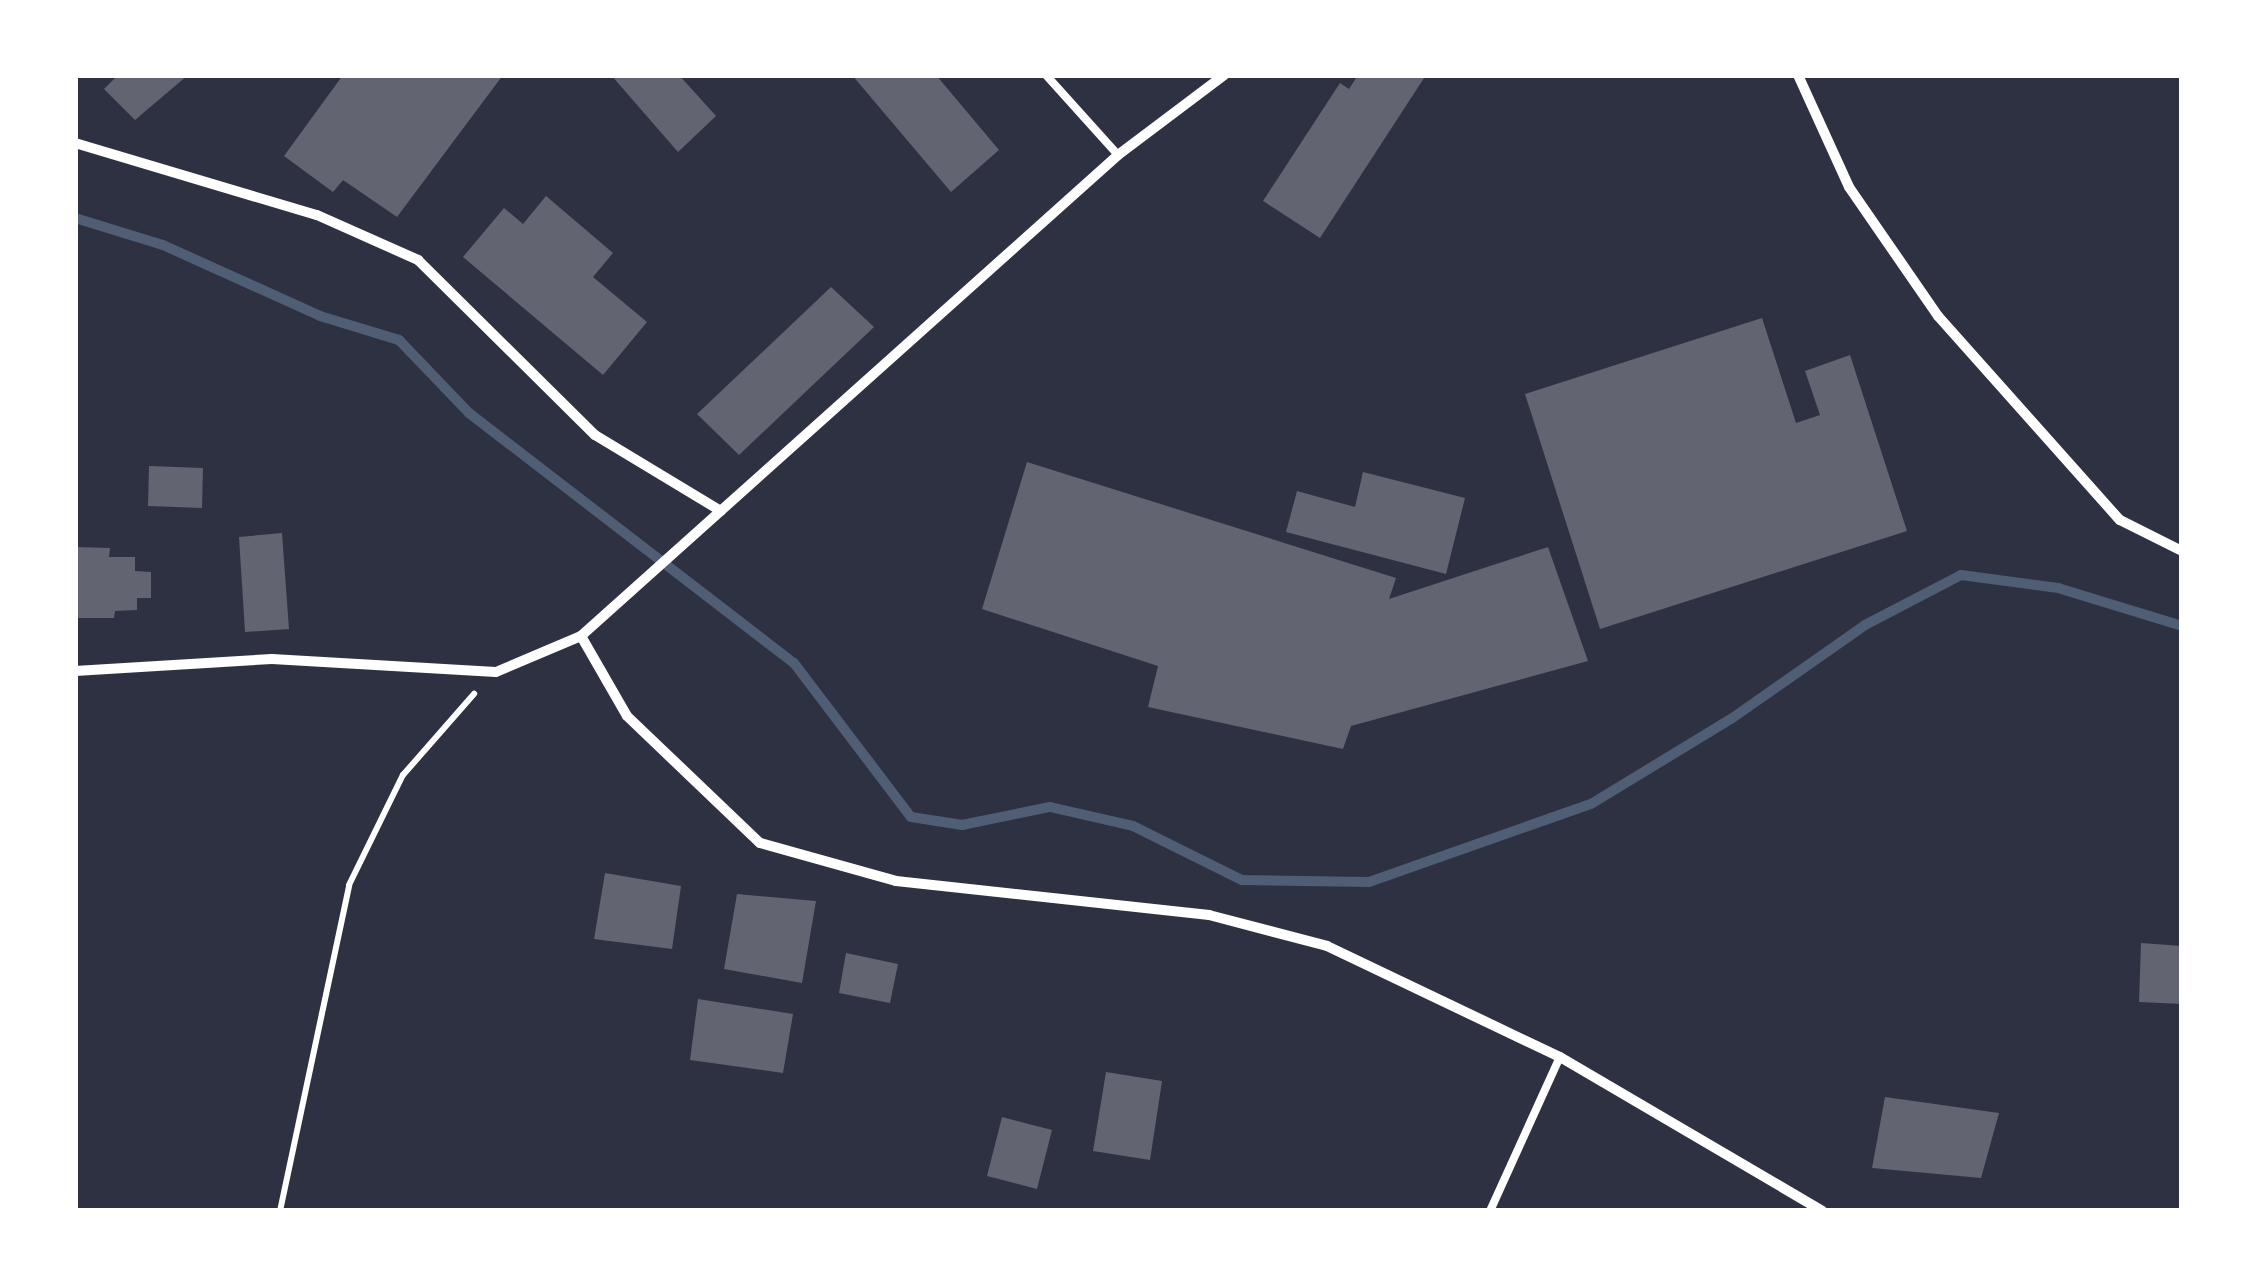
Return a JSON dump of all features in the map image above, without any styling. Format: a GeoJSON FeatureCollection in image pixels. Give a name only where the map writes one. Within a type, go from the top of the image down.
{"type":"FeatureCollection","features":[{"type":"Feature","properties":{"kind":"street"},"geometry":{"type":"LineString","coordinates":[[75,671],[272,660],[496,672],[581,636],[1118,155],[1224,75]]}},
{"type":"Feature","properties":{"kind":"street"},"geometry":{"type":"LineString","coordinates":[[1798,75],[1849,186],[1938,316],[2120,520],[2182,551]]}},
{"type":"Feature","properties":{"kind":"street"},"geometry":{"type":"LineString","coordinates":[[75,143],[317,214],[418,260],[595,435],[721,511]]}},
{"type":"Feature","properties":{"kind":"street"},"geometry":{"type":"LineString","coordinates":[[581,636],[627,716],[760,843],[896,881],[1209,916],[1326,946],[1560,1058],[1822,1211]]}},
{"type":"Feature","properties":{"kind":"lane"},"geometry":{"type":"LineString","coordinates":[[1046,75],[1118,155]]}},
{"type":"Feature","properties":{"kind":"lane"},"geometry":{"type":"LineString","coordinates":[[1490,1211],[1560,1058]]}},
{"type":"Feature","properties":{"kind":"path"},"geometry":{"type":"LineString","coordinates":[[280,1211],[349,885],[403,775],[496,672]]}},
{"type":"Feature","properties":{"kind":"building"},"geometry":{"type":"Polygon","coordinates":[[[118,75],[188,75],[135,120],[104,89],[118,75]]]}},
{"type":"Feature","properties":{"kind":"building"},"geometry":{"type":"Polygon","coordinates":[[[343,75],[503,75],[397,217],[343,180],[333,192],[284,156],[343,75]]]}},
{"type":"Feature","properties":{"kind":"building"},"geometry":{"type":"Polygon","coordinates":[[[611,75],[679,75],[716,116],[678,152],[611,75]]]}},
{"type":"Feature","properties":{"kind":"building"},"geometry":{"type":"Polygon","coordinates":[[[852,75],[936,75],[999,150],[951,192],[852,75]]]}},
{"type":"Feature","properties":{"kind":"building"},"geometry":{"type":"Polygon","coordinates":[[[1358,75],[1426,75],[1320,238],[1263,201],[1340,83],[1349,89],[1358,75]]]}},
{"type":"Feature","properties":{"kind":"building"},"geometry":{"type":"Polygon","coordinates":[[[546,196],[613,253],[593,277],[647,322],[603,375],[463,257],[504,208],[523,224],[546,196]]]}},
{"type":"Feature","properties":{"kind":"building"},"geometry":{"type":"Polygon","coordinates":[[[831,287],[874,327],[739,455],[697,414],[831,287]]]}},
{"type":"Feature","properties":{"kind":"building"},"geometry":{"type":"Polygon","coordinates":[[[1762,318],[1796,423],[1820,415],[1805,371],[1850,355],[1907,531],[1600,629],[1525,394],[1762,318]]]}},
{"type":"Feature","properties":{"kind":"building"},"geometry":{"type":"Polygon","coordinates":[[[1027,462],[1396,578],[1389,599],[1548,547],[1588,661],[1351,726],[1343,749],[1148,707],[1158,666],[982,609],[1027,462]]]}},
{"type":"Feature","properties":{"kind":"building"},"geometry":{"type":"Polygon","coordinates":[[[149,466],[203,468],[202,508],[148,506],[149,466]]]}},
{"type":"Feature","properties":{"kind":"building"},"geometry":{"type":"Polygon","coordinates":[[[1363,472],[1465,498],[1446,574],[1286,532],[1297,491],[1355,507],[1363,472]]]}},
{"type":"Feature","properties":{"kind":"building"},"geometry":{"type":"Polygon","coordinates":[[[282,533],[289,629],[245,632],[239,537],[282,533]]]}},
{"type":"Feature","properties":{"kind":"building"},"geometry":{"type":"Polygon","coordinates":[[[75,547],[110,548],[109,557],[135,557],[135,571],[151,572],[151,598],[137,598],[137,610],[115,611],[114,618],[75,618],[75,547]]]}},
{"type":"Feature","properties":{"kind":"building"},"geometry":{"type":"Polygon","coordinates":[[[605,873],[681,886],[672,949],[594,939],[605,873]]]}},
{"type":"Feature","properties":{"kind":"building"},"geometry":{"type":"Polygon","coordinates":[[[737,894],[816,901],[802,983],[724,969],[737,894]]]}},
{"type":"Feature","properties":{"kind":"building"},"geometry":{"type":"Polygon","coordinates":[[[2141,943],[2182,946],[2182,1004],[2139,1002],[2141,943]]]}},
{"type":"Feature","properties":{"kind":"building"},"geometry":{"type":"Polygon","coordinates":[[[846,953],[898,964],[890,1003],[839,993],[846,953]]]}},
{"type":"Feature","properties":{"kind":"building"},"geometry":{"type":"Polygon","coordinates":[[[698,999],[793,1014],[783,1073],[690,1060],[698,999]]]}},
{"type":"Feature","properties":{"kind":"building"},"geometry":{"type":"Polygon","coordinates":[[[1106,1072],[1162,1081],[1150,1160],[1093,1151],[1106,1072]]]}},
{"type":"Feature","properties":{"kind":"building"},"geometry":{"type":"Polygon","coordinates":[[[1885,1097],[1999,1113],[1981,1178],[1872,1168],[1885,1097]]]}},
{"type":"Feature","properties":{"kind":"building"},"geometry":{"type":"Polygon","coordinates":[[[1002,1117],[1052,1130],[1037,1189],[987,1176],[1002,1117]]]}},
{"type":"Feature","properties":{"kind":"waterway"},"geometry":{"type":"LineString","coordinates":[[75,218],[163,245],[320,316],[399,340],[469,413],[794,663],[911,817],[962,825],[1050,807],[1133,826],[1242,880],[1369,882],[1591,804],[1731,719],[1865,625],[1961,575],[2058,588],[2182,626]]}}]}
